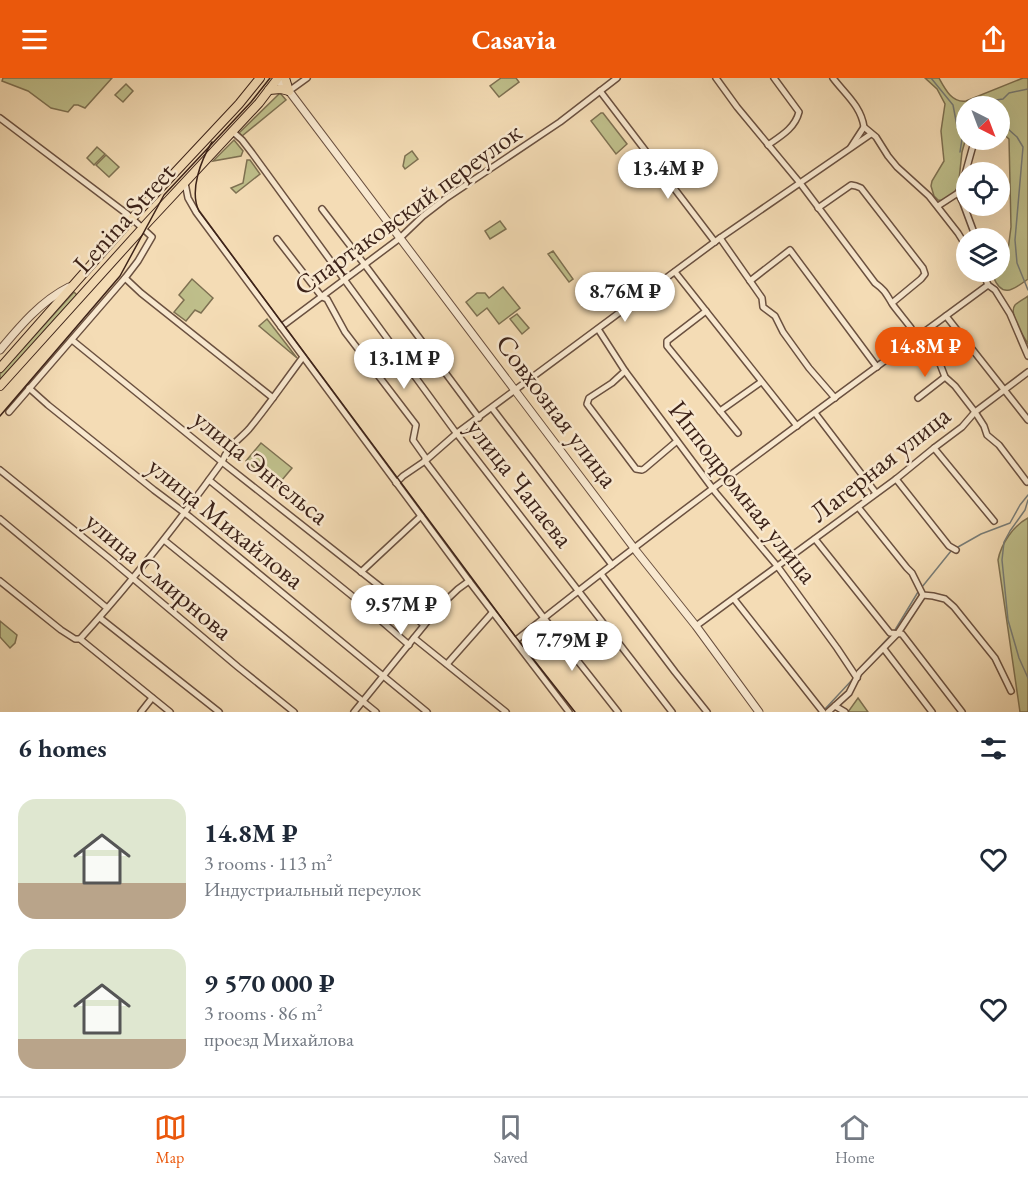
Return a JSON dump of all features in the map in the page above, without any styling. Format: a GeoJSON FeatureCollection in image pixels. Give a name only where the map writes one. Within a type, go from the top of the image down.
{"type":"FeatureCollection","features":[{"type":"Feature","properties":{"kind":"main road","name":"Lenina Street"},"geometry":{"type":"LineString","coordinates":[[0,368],[260,78]]}},
{"type":"Feature","properties":{"kind":"main road","name":"Lenina Street"},"geometry":{"type":"LineString","coordinates":[[0,386],[278,79]]}},
{"type":"Feature","properties":{"kind":"main road"},"geometry":{"type":"LineString","coordinates":[[278,79],[289,91]]}},
{"type":"Feature","properties":{"kind":"main road"},"geometry":{"type":"LineString","coordinates":[[269,90],[289,91]]}},
{"type":"Feature","properties":{"kind":"main road"},"geometry":{"type":"LineString","coordinates":[[74,285],[83,293]]}},
{"type":"Feature","properties":{"kind":"street"},"geometry":{"type":"LineString","coordinates":[[289,91],[307,78]]}},
{"type":"Feature","properties":{"kind":"street","name":"Спартаковский переулок"},"geometry":{"type":"LineString","coordinates":[[281,327],[400,238],[445,199],[556,125],[617,78]]}},
{"type":"Feature","properties":{"kind":"street"},"geometry":{"type":"LineString","coordinates":[[716,78],[800,183],[875,283],[884,289],[927,352],[937,356],[945,377],[975,412],[987,435],[999,445],[1027,482]]}},
{"type":"Feature","properties":{"kind":"street"},"geometry":{"type":"LineString","coordinates":[[768,145],[793,127],[799,112],[774,78]]}},
{"type":"Feature","properties":{"kind":"street"},"geometry":{"type":"LineString","coordinates":[[833,78],[859,109],[864,127],[876,137],[897,167],[938,206],[956,230]]}},
{"type":"Feature","properties":{"kind":"street","name":"Совхозная улица"},"geometry":{"type":"LineString","coordinates":[[289,91],[759,712]]}},
{"type":"Feature","properties":{"kind":"street"},"geometry":{"type":"LineString","coordinates":[[600,91],[750,281],[762,298],[763,307],[776,316],[783,332],[809,368],[835,398]]}},
{"type":"Feature","properties":{"kind":"street"},"geometry":{"type":"LineString","coordinates":[[0,118],[118,207],[152,237],[125,278],[9,412]]}},
{"type":"Feature","properties":{"kind":"street"},"geometry":{"type":"LineString","coordinates":[[850,148],[864,127]]}},
{"type":"Feature","properties":{"kind":"street","name":"улица Чапаева"},"geometry":{"type":"LineString","coordinates":[[232,131],[252,153],[457,433],[672,712]]}},
{"type":"Feature","properties":{"kind":"street"},"geometry":{"type":"LineString","coordinates":[[396,483],[457,433],[718,240],[871,134]]}},
{"type":"Feature","properties":{"kind":"street"},"geometry":{"type":"LineString","coordinates":[[185,182],[188,198],[196,212],[566,710]]}},
{"type":"Feature","properties":{"kind":"street"},"geometry":{"type":"LineString","coordinates":[[818,208],[850,185],[861,188],[923,268],[925,274],[892,303]]}},
{"type":"Feature","properties":{"kind":"street"},"geometry":{"type":"LineString","coordinates":[[938,206],[956,194]]}},
{"type":"Feature","properties":{"kind":"street"},"geometry":{"type":"LineString","coordinates":[[322,210],[479,418]]}},
{"type":"Feature","properties":{"kind":"street"},"geometry":{"type":"LineString","coordinates":[[968,216],[972,228]]}},
{"type":"Feature","properties":{"kind":"street"},"geometry":{"type":"LineString","coordinates":[[277,239],[321,297],[327,299],[345,332],[416,425],[413,440],[425,460],[618,712]]}},
{"type":"Feature","properties":{"kind":"street"},"geometry":{"type":"LineString","coordinates":[[750,281],[790,250],[877,367]]}},
{"type":"Feature","properties":{"kind":"street"},"geometry":{"type":"LineString","coordinates":[[675,272],[796,426]]}},
{"type":"Feature","properties":{"kind":"street"},"geometry":{"type":"LineString","coordinates":[[125,278],[273,398]]}},
{"type":"Feature","properties":{"kind":"street"},"geometry":{"type":"LineString","coordinates":[[987,282],[995,290],[1010,314],[1028,356]]}},
{"type":"Feature","properties":{"kind":"street"},"geometry":{"type":"LineString","coordinates":[[0,350],[32,315],[55,295],[74,285]]}},
{"type":"Feature","properties":{"kind":"street"},"geometry":{"type":"LineString","coordinates":[[515,641],[713,488],[988,285]]}},
{"type":"Feature","properties":{"kind":"street"},"geometry":{"type":"LineString","coordinates":[[706,311],[667,341],[667,346],[738,433]]}},
{"type":"Feature","properties":{"kind":"street"},"geometry":{"type":"LineString","coordinates":[[946,316],[1028,420]]}},
{"type":"Feature","properties":{"kind":"street","name":"Ипподромная улица"},"geometry":{"type":"LineString","coordinates":[[598,329],[625,371],[713,488],[778,567],[857,678]]}},
{"type":"Feature","properties":{"kind":"street","name":"улица Энгельса"},"geometry":{"type":"LineString","coordinates":[[72,340],[383,589],[424,625]]}},
{"type":"Feature","properties":{"kind":"street"},"geometry":{"type":"LineString","coordinates":[[80,639],[164,540],[222,462],[224,455],[247,431],[303,357]]}},
{"type":"Feature","properties":{"kind":"street"},"geometry":{"type":"LineString","coordinates":[[625,371],[612,383],[589,398],[587,404],[636,469],[642,470],[677,441]]}},
{"type":"Feature","properties":{"kind":"street","name":"Лагерная улица"},"geometry":{"type":"LineString","coordinates":[[696,626],[896,479],[962,427],[975,412],[1028,372]]}},
{"type":"Feature","properties":{"kind":"street"},"geometry":{"type":"LineString","coordinates":[[918,398],[945,377]]}},
{"type":"Feature","properties":{"kind":"street"},"geometry":{"type":"LineString","coordinates":[[720,411],[761,382]]}},
{"type":"Feature","properties":{"kind":"street","name":"улица Михайлова"},"geometry":{"type":"LineString","coordinates":[[29,388],[428,712]]}},
{"type":"Feature","properties":{"kind":"street"},"geometry":{"type":"LineString","coordinates":[[492,408],[612,565]]}},
{"type":"Feature","properties":{"kind":"street"},"geometry":{"type":"LineString","coordinates":[[815,413],[876,493]]}},
{"type":"Feature","properties":{"kind":"street"},"geometry":{"type":"LineString","coordinates":[[934,448],[994,521]]}},
{"type":"Feature","properties":{"kind":"street","name":"улица Смирнова"},"geometry":{"type":"LineString","coordinates":[[0,470],[294,712]]}},
{"type":"Feature","properties":{"kind":"street"},"geometry":{"type":"LineString","coordinates":[[896,479],[949,546],[956,550]]}},
{"type":"Feature","properties":{"kind":"street"},"geometry":{"type":"LineString","coordinates":[[208,480],[356,599],[409,645]]}},
{"type":"Feature","properties":{"kind":"street"},"geometry":{"type":"LineString","coordinates":[[858,507],[912,573],[923,595]]}},
{"type":"Feature","properties":{"kind":"street"},"geometry":{"type":"LineString","coordinates":[[361,572],[421,516]]}},
{"type":"Feature","properties":{"kind":"street"},"geometry":{"type":"LineString","coordinates":[[0,519],[107,608]]}},
{"type":"Feature","properties":{"kind":"street"},"geometry":{"type":"LineString","coordinates":[[815,539],[890,633],[902,634],[962,712]]}},
{"type":"Feature","properties":{"kind":"street"},"geometry":{"type":"LineString","coordinates":[[164,540],[376,712]]}},
{"type":"Feature","properties":{"kind":"street"},"geometry":{"type":"LineString","coordinates":[[601,574],[707,712]]}},
{"type":"Feature","properties":{"kind":"street"},"geometry":{"type":"LineString","coordinates":[[0,581],[61,630],[75,639],[80,639],[170,712]]}},
{"type":"Feature","properties":{"kind":"street"},"geometry":{"type":"LineString","coordinates":[[354,712],[439,607],[469,581]]}},
{"type":"Feature","properties":{"kind":"street"},"geometry":{"type":"LineString","coordinates":[[828,712],[849,693],[871,660],[898,633],[923,595]]}},
{"type":"Feature","properties":{"kind":"street"},"geometry":{"type":"LineString","coordinates":[[923,595],[945,599],[954,607],[995,658],[1011,691]]}},
{"type":"Feature","properties":{"kind":"street"},"geometry":{"type":"LineString","coordinates":[[734,599],[823,712]]}},
{"type":"Feature","properties":{"kind":"street"},"geometry":{"type":"LineString","coordinates":[[447,664],[492,613]]}},
{"type":"Feature","properties":{"kind":"street"},"geometry":{"type":"LineString","coordinates":[[100,618],[219,712]]}},
{"type":"Feature","properties":{"kind":"street"},"geometry":{"type":"LineString","coordinates":[[414,638],[506,712]]}},
{"type":"Feature","properties":{"kind":"street"},"geometry":{"type":"LineString","coordinates":[[884,649],[932,712]]}},
{"type":"Feature","properties":{"kind":"street"},"geometry":{"type":"LineString","coordinates":[[141,712],[152,698]]}},
{"type":"Feature","properties":{"kind":"street"},"geometry":{"type":"LineString","coordinates":[[835,706],[845,712]]}},
{"type":"Feature","properties":{"kind":"green space"},"geometry":{"type":"Polygon","coordinates":[[[3,78],[112,78],[85,108],[74,105],[68,112],[51,108],[28,91],[2,81],[3,78]]]}},
{"type":"Feature","properties":{"kind":"green space"},"geometry":{"type":"Polygon","coordinates":[[[501,78],[516,78],[519,82],[499,97],[490,86],[501,78]]]}},
{"type":"Feature","properties":{"kind":"green space"},"geometry":{"type":"Polygon","coordinates":[[[925,78],[939,78],[956,100],[956,150],[963,150],[961,162],[956,162],[956,193],[944,201],[934,196],[931,186],[944,161],[941,131],[945,104],[937,89],[925,78]]]}},
{"type":"Feature","properties":{"kind":"green space"},"geometry":{"type":"Polygon","coordinates":[[[1028,78],[1028,279],[1013,289],[1004,290],[996,282],[1010,282],[1010,96],[978,96],[1028,78]]]}},
{"type":"Feature","properties":{"kind":"green space"},"geometry":{"type":"Polygon","coordinates":[[[126,84],[133,91],[123,102],[115,95],[126,84]]]}},
{"type":"Feature","properties":{"kind":"green space"},"geometry":{"type":"Polygon","coordinates":[[[280,93],[286,100],[242,136],[239,133],[280,93]]]}},
{"type":"Feature","properties":{"kind":"green space"},"geometry":{"type":"Polygon","coordinates":[[[601,113],[627,144],[616,154],[591,121],[601,113]]]}},
{"type":"Feature","properties":{"kind":"green space"},"geometry":{"type":"Polygon","coordinates":[[[234,140],[243,151],[241,156],[213,161],[234,140]]]}},
{"type":"Feature","properties":{"kind":"green space"},"geometry":{"type":"Polygon","coordinates":[[[97,147],[105,154],[94,165],[87,158],[97,147]]]}},
{"type":"Feature","properties":{"kind":"green space"},"geometry":{"type":"Polygon","coordinates":[[[412,151],[418,159],[405,169],[403,166],[405,156],[412,151]]]}},
{"type":"Feature","properties":{"kind":"green space"},"geometry":{"type":"Polygon","coordinates":[[[106,155],[119,167],[109,177],[96,165],[106,155]]]}},
{"type":"Feature","properties":{"kind":"green space"},"geometry":{"type":"Polygon","coordinates":[[[247,160],[250,160],[260,174],[236,193],[231,188],[243,183],[247,160]]]}},
{"type":"Feature","properties":{"kind":"green space"},"geometry":{"type":"Polygon","coordinates":[[[500,221],[506,229],[490,239],[485,231],[500,221]]]}},
{"type":"Feature","properties":{"kind":"green space"},"geometry":{"type":"Polygon","coordinates":[[[553,251],[573,279],[569,282],[548,254],[553,251]]]}},
{"type":"Feature","properties":{"kind":"green space"},"geometry":{"type":"Polygon","coordinates":[[[192,279],[213,298],[201,313],[195,310],[186,321],[174,312],[184,300],[179,295],[192,279]]]}},
{"type":"Feature","properties":{"kind":"green space"},"geometry":{"type":"Polygon","coordinates":[[[503,287],[520,308],[499,324],[487,308],[477,316],[466,302],[477,293],[485,293],[489,298],[503,287]]]}},
{"type":"Feature","properties":{"kind":"green space"},"geometry":{"type":"Polygon","coordinates":[[[74,292],[78,296],[0,382],[0,374],[74,292]]]}},
{"type":"Feature","properties":{"kind":"green space"},"geometry":{"type":"Polygon","coordinates":[[[1028,296],[1028,344],[1017,324],[1013,309],[1016,304],[1028,296]]]}},
{"type":"Feature","properties":{"kind":"green space"},"geometry":{"type":"Polygon","coordinates":[[[517,314],[529,328],[522,334],[510,319],[517,314]]]}},
{"type":"Feature","properties":{"kind":"green space"},"geometry":{"type":"Polygon","coordinates":[[[267,319],[297,358],[259,326],[267,319]]]}},
{"type":"Feature","properties":{"kind":"green space"},"geometry":{"type":"Polygon","coordinates":[[[261,443],[292,468],[277,486],[246,461],[261,443]]]}},
{"type":"Feature","properties":{"kind":"green space"},"geometry":{"type":"Polygon","coordinates":[[[1028,518],[1028,712],[1020,712],[998,560],[1008,536],[1028,518]]]}},
{"type":"Feature","properties":{"kind":"green space"},"geometry":{"type":"Polygon","coordinates":[[[0,621],[17,635],[15,643],[10,648],[0,637],[0,621]]]}},
{"type":"Feature","properties":{"kind":"green space"},"geometry":{"type":"Polygon","coordinates":[[[858,698],[868,712],[848,712],[858,698]]]}},
{"type":"Feature","properties":{"kind":"waterway"},"geometry":{"type":"LineString","coordinates":[[931,78],[953,105],[956,121]]}},
{"type":"Feature","properties":{"kind":"waterway"},"geometry":{"type":"LineString","coordinates":[[1006,96],[1009,93],[1028,89]]}},
{"type":"Feature","properties":{"kind":"waterway"},"geometry":{"type":"LineString","coordinates":[[1010,131],[1023,147],[1015,240],[1017,263],[1028,290]]}},
{"type":"Feature","properties":{"kind":"waterway"},"geometry":{"type":"LineString","coordinates":[[958,547],[981,534],[1010,523],[1028,495]]}},
{"type":"Feature","properties":{"kind":"waterway"},"geometry":{"type":"LineString","coordinates":[[1028,500],[1025,510],[1004,542],[1002,560],[1008,620],[1019,658],[1028,678]]}},
{"type":"Feature","properties":{"kind":"waterway"},"geometry":{"type":"LineString","coordinates":[[922,587],[951,551]]}},
{"type":"Feature","properties":{"kind":"waterway"},"geometry":{"type":"LineString","coordinates":[[895,630],[918,592]]}},
{"type":"Feature","properties":{"kind":"waterway"},"geometry":{"type":"LineString","coordinates":[[858,670],[890,636]]}},
{"type":"Feature","properties":{"kind":"waterway"},"geometry":{"type":"LineString","coordinates":[[825,709],[852,680]]}},
{"type":"Feature","properties":{"kind":"tram line"},"geometry":{"type":"LineString","coordinates":[[0,416],[120,276],[164,195],[251,102],[270,78]]}},
{"type":"Feature","properties":{"kind":"tram line"},"geometry":{"type":"LineString","coordinates":[[212,142],[200,166],[196,185],[196,203],[199,211],[515,636],[575,712]]}}]}
